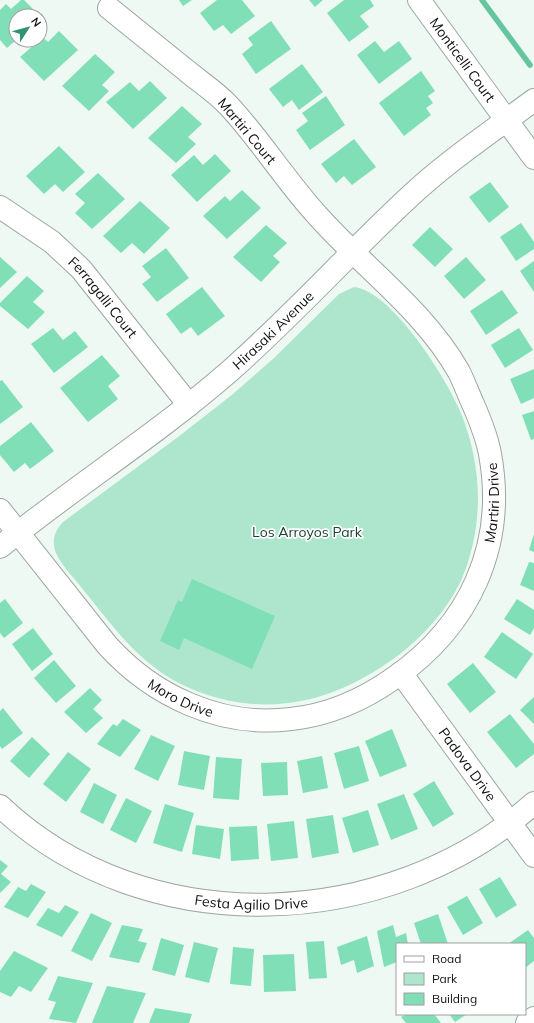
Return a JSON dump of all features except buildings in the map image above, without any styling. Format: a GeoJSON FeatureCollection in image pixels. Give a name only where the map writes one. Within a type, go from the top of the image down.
{"type":"FeatureCollection","features":[{"type":"Feature","properties":{"kind":"street","name":"Monticelli Court"},"geometry":{"type":"LineString","coordinates":[[419,0],[534,158]]}},
{"type":"Feature","properties":{"kind":"street","name":"Martiri Court"},"geometry":{"type":"LineString","coordinates":[[109,8],[226,104],[304,201],[353,252]]}},
{"type":"Feature","properties":{"kind":"street","name":"Hirasaki Avenue"},"geometry":{"type":"LineString","coordinates":[[0,547],[189,405],[263,340],[408,199],[439,172],[534,100]]}},
{"type":"Feature","properties":{"kind":"street","name":"Ferragalli Court"},"geometry":{"type":"LineString","coordinates":[[0,207],[52,242],[81,269],[189,405]]}},
{"type":"Feature","properties":{"kind":"street","name":"Martiri Drive"},"geometry":{"type":"LineString","coordinates":[[353,252],[405,303],[436,338],[459,372],[478,416],[490,452],[494,488],[492,528],[483,568],[468,601],[449,628],[421,658],[401,673]]}},
{"type":"Feature","properties":{"kind":"street","name":"Moro Drive"},"geometry":{"type":"LineString","coordinates":[[0,510],[121,661],[165,694],[194,707],[229,716],[266,720],[290,719],[319,714],[344,705],[380,688],[401,673]]}},
{"type":"Feature","properties":{"kind":"street","name":"Padova Drive"},"geometry":{"type":"LineString","coordinates":[[401,673],[534,856]]}},
{"type":"Feature","properties":{"kind":"street","name":"Festa Agilio Drive"},"geometry":{"type":"LineString","coordinates":[[0,806],[42,840],[82,863],[125,882],[170,894],[211,902],[260,906],[304,903],[355,895],[400,882],[452,859],[510,822],[534,803]]}},
{"type":"Feature","properties":{"kind":"street"},"geometry":{"type":"LineString","coordinates":[[527,1023],[534,1018]]}},
{"type":"Feature","properties":{"kind":"green space","name":"Los Arroyos Park"},"geometry":{"type":"Polygon","coordinates":[[[354,287],[369,292],[385,304],[401,320],[431,359],[461,413],[472,450],[478,487],[478,506],[473,543],[463,576],[450,601],[422,635],[400,654],[375,671],[350,685],[324,695],[298,702],[271,704],[244,703],[216,697],[187,687],[155,668],[116,630],[68,572],[57,556],[54,548],[54,539],[57,531],[63,522],[178,437],[233,394],[274,358],[339,294],[354,287]]]}},
{"type":"Feature","properties":{"kind":"waterway"},"geometry":{"type":"LineString","coordinates":[[482,0],[530,65]]}}]}
